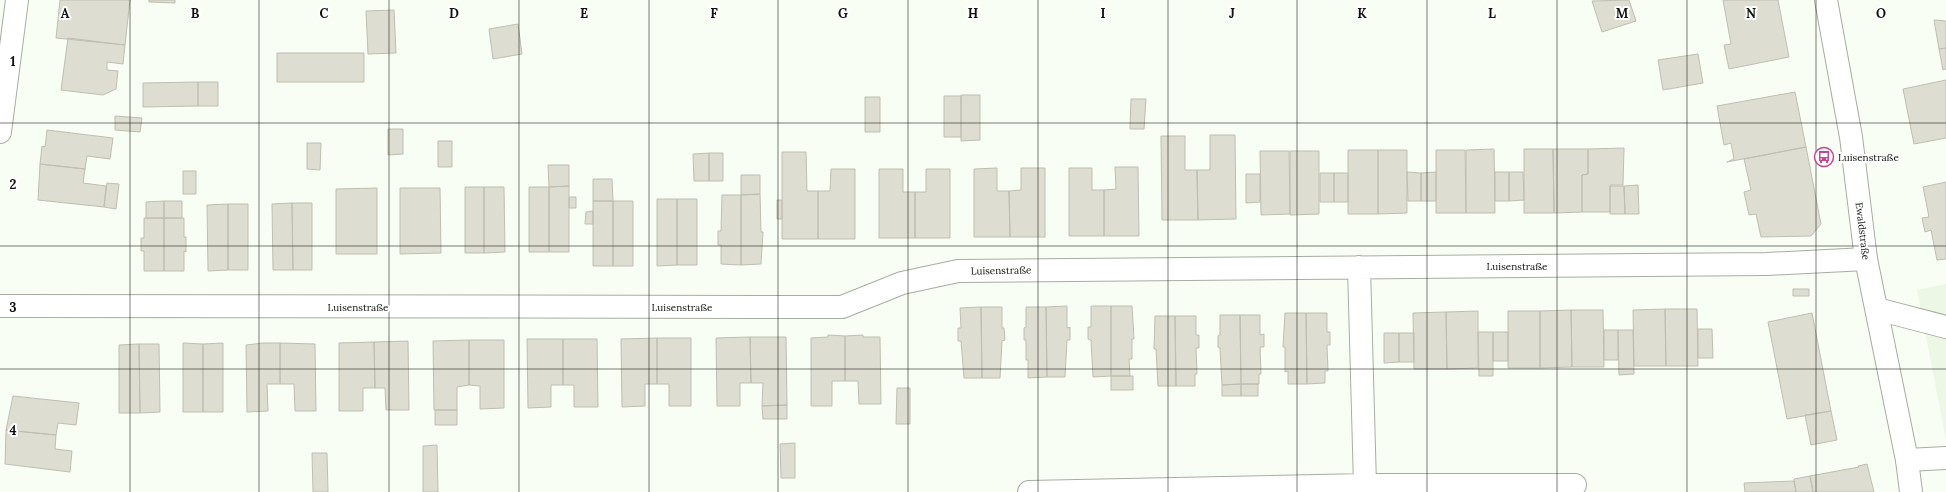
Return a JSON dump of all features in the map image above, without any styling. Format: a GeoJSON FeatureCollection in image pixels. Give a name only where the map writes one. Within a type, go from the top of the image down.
{"type":"FeatureCollection","features":[{"type":"Feature","properties":{"kind":"street"},"geometry":{"type":"LineString","coordinates":[[0,132],[17,0]]}},
{"type":"Feature","properties":{"kind":"street","name":"Ewaldstraße"},"geometry":{"type":"LineString","coordinates":[[1826,0],[1851,137],[1866,259],[1907,460],[1911,492]]}},
{"type":"Feature","properties":{"kind":"street","name":"Luisenstraße"},"geometry":{"type":"LineString","coordinates":[[0,306],[842,306],[902,283],[958,271],[1767,264],[1866,259]]}},
{"type":"Feature","properties":{"kind":"street"},"geometry":{"type":"LineString","coordinates":[[1359,267],[1365,485]]}},
{"type":"Feature","properties":{"kind":"street"},"geometry":{"type":"LineString","coordinates":[[1877,309],[1946,327]]}},
{"type":"Feature","properties":{"kind":"street"},"geometry":{"type":"LineString","coordinates":[[1907,460],[1946,458]]}},
{"type":"Feature","properties":{"kind":"street","name":"Ewaldstraße"},"geometry":{"type":"LineString","coordinates":[[1907,460],[1926,492]]}},
{"type":"Feature","properties":{"kind":"street"},"geometry":{"type":"LineString","coordinates":[[1029,492],[1365,485],[1576,485]]}},
{"type":"Feature","properties":{"kind":"shaded area"},"geometry":{"type":"Polygon","coordinates":[[[1946,284],[1946,440],[1917,290],[1946,284]]]}},
{"type":"Feature","properties":{"kind":"building"},"geometry":{"type":"Polygon","coordinates":[[[60,0],[130,0],[125,45],[56,38],[60,0]]]}},
{"type":"Feature","properties":{"kind":"building"},"geometry":{"type":"Polygon","coordinates":[[[149,0],[175,0],[175,3],[149,2],[149,0]]]}},
{"type":"Feature","properties":{"kind":"building"},"geometry":{"type":"Polygon","coordinates":[[[1629,0],[1636,21],[1602,32],[1592,1],[1629,0]]]}},
{"type":"Feature","properties":{"kind":"building"},"geometry":{"type":"Polygon","coordinates":[[[1723,0],[1778,0],[1789,57],[1729,69],[1724,45],[1731,44],[1723,0]]]}},
{"type":"Feature","properties":{"kind":"building"},"geometry":{"type":"Polygon","coordinates":[[[394,10],[396,53],[368,54],[366,11],[394,10]]]}},
{"type":"Feature","properties":{"kind":"building"},"geometry":{"type":"Polygon","coordinates":[[[1934,20],[1946,21],[1946,48],[1939,49],[1934,20]]]}},
{"type":"Feature","properties":{"kind":"building"},"geometry":{"type":"Polygon","coordinates":[[[518,24],[522,54],[493,59],[489,29],[518,24]]]}},
{"type":"Feature","properties":{"kind":"building"},"geometry":{"type":"Polygon","coordinates":[[[68,38],[125,45],[123,64],[107,62],[107,70],[118,71],[116,89],[103,95],[61,90],[68,38]]]}},
{"type":"Feature","properties":{"kind":"building"},"geometry":{"type":"Polygon","coordinates":[[[1946,48],[1946,69],[1943,70],[1939,49],[1946,48]]]}},
{"type":"Feature","properties":{"kind":"building"},"geometry":{"type":"Polygon","coordinates":[[[277,53],[364,53],[364,82],[277,82],[277,53]]]}},
{"type":"Feature","properties":{"kind":"building"},"geometry":{"type":"Polygon","coordinates":[[[1698,54],[1703,83],[1663,90],[1658,60],[1698,54]]]}},
{"type":"Feature","properties":{"kind":"building"},"geometry":{"type":"Polygon","coordinates":[[[1946,80],[1946,138],[1914,144],[1903,89],[1946,80]]]}},
{"type":"Feature","properties":{"kind":"building"},"geometry":{"type":"Polygon","coordinates":[[[198,82],[198,106],[143,107],[143,83],[198,82]]]}},
{"type":"Feature","properties":{"kind":"building"},"geometry":{"type":"Polygon","coordinates":[[[198,82],[218,82],[218,106],[198,106],[198,82]]]}},
{"type":"Feature","properties":{"kind":"building"},"geometry":{"type":"Polygon","coordinates":[[[1795,92],[1806,147],[1727,162],[1734,159],[1731,143],[1724,145],[1717,106],[1795,92]]]}},
{"type":"Feature","properties":{"kind":"building"},"geometry":{"type":"Polygon","coordinates":[[[961,95],[980,95],[980,140],[961,141],[961,95]]]}},
{"type":"Feature","properties":{"kind":"building"},"geometry":{"type":"Polygon","coordinates":[[[944,96],[961,96],[961,137],[944,137],[944,96]]]}},
{"type":"Feature","properties":{"kind":"building"},"geometry":{"type":"Polygon","coordinates":[[[865,97],[880,97],[880,132],[865,132],[865,97]]]}},
{"type":"Feature","properties":{"kind":"building"},"geometry":{"type":"Polygon","coordinates":[[[1131,99],[1146,99],[1144,129],[1130,129],[1131,99]]]}},
{"type":"Feature","properties":{"kind":"building"},"geometry":{"type":"Polygon","coordinates":[[[115,116],[142,118],[140,132],[115,130],[115,116]]]}},
{"type":"Feature","properties":{"kind":"building"},"geometry":{"type":"Polygon","coordinates":[[[388,129],[403,129],[403,154],[388,155],[388,129]]]}},
{"type":"Feature","properties":{"kind":"building"},"geometry":{"type":"Polygon","coordinates":[[[47,130],[113,138],[110,159],[87,156],[85,169],[40,164],[42,146],[45,147],[47,130]]]}},
{"type":"Feature","properties":{"kind":"building"},"geometry":{"type":"Polygon","coordinates":[[[1210,135],[1235,135],[1236,219],[1198,220],[1197,170],[1210,170],[1210,135]]]}},
{"type":"Feature","properties":{"kind":"building"},"geometry":{"type":"Polygon","coordinates":[[[1161,136],[1185,136],[1185,170],[1197,170],[1198,220],[1162,220],[1161,136]]]}},
{"type":"Feature","properties":{"kind":"building"},"geometry":{"type":"Polygon","coordinates":[[[438,141],[452,141],[452,167],[438,167],[438,141]]]}},
{"type":"Feature","properties":{"kind":"building"},"geometry":{"type":"Polygon","coordinates":[[[307,143],[321,143],[320,170],[307,169],[307,143]]]}},
{"type":"Feature","properties":{"kind":"building"},"geometry":{"type":"Polygon","coordinates":[[[1806,147],[1821,224],[1811,236],[1761,237],[1756,214],[1749,215],[1744,192],[1751,190],[1744,159],[1806,147]]]}},
{"type":"Feature","properties":{"kind":"building"},"geometry":{"type":"Polygon","coordinates":[[[1624,148],[1623,185],[1610,185],[1610,212],[1582,212],[1582,175],[1588,174],[1588,149],[1624,148]]]}},
{"type":"Feature","properties":{"kind":"building"},"geometry":{"type":"Polygon","coordinates":[[[1494,149],[1495,213],[1466,213],[1466,150],[1494,149]]]}},
{"type":"Feature","properties":{"kind":"building"},"geometry":{"type":"Polygon","coordinates":[[[1524,149],[1553,149],[1554,213],[1524,213],[1524,149]]]}},
{"type":"Feature","properties":{"kind":"building"},"geometry":{"type":"Polygon","coordinates":[[[1553,149],[1588,149],[1588,174],[1582,175],[1582,212],[1554,213],[1553,149]]]}},
{"type":"Feature","properties":{"kind":"building"},"geometry":{"type":"Polygon","coordinates":[[[1348,150],[1378,150],[1378,214],[1348,214],[1348,150]]]}},
{"type":"Feature","properties":{"kind":"building"},"geometry":{"type":"Polygon","coordinates":[[[1378,150],[1407,150],[1407,213],[1378,214],[1378,150]]]}},
{"type":"Feature","properties":{"kind":"building"},"geometry":{"type":"Polygon","coordinates":[[[1436,150],[1465,150],[1466,213],[1436,213],[1436,150]]]}},
{"type":"Feature","properties":{"kind":"building"},"geometry":{"type":"Polygon","coordinates":[[[1260,151],[1289,151],[1290,214],[1261,215],[1260,151]]]}},
{"type":"Feature","properties":{"kind":"building"},"geometry":{"type":"Polygon","coordinates":[[[1290,151],[1319,151],[1319,214],[1290,215],[1290,151]]]}},
{"type":"Feature","properties":{"kind":"building"},"geometry":{"type":"Polygon","coordinates":[[[782,152],[806,152],[807,191],[818,191],[818,239],[782,239],[782,152]]]}},
{"type":"Feature","properties":{"kind":"building"},"geometry":{"type":"Polygon","coordinates":[[[709,153],[709,181],[694,181],[693,154],[709,153]]]}},
{"type":"Feature","properties":{"kind":"building"},"geometry":{"type":"Polygon","coordinates":[[[709,153],[723,153],[723,181],[709,181],[709,153]]]}},
{"type":"Feature","properties":{"kind":"building"},"geometry":{"type":"Polygon","coordinates":[[[40,164],[85,169],[83,183],[106,186],[104,207],[38,200],[40,164]]]}},
{"type":"Feature","properties":{"kind":"building"},"geometry":{"type":"Polygon","coordinates":[[[548,165],[569,165],[569,186],[549,187],[548,165]]]}},
{"type":"Feature","properties":{"kind":"building"},"geometry":{"type":"Polygon","coordinates":[[[1115,167],[1138,167],[1139,236],[1104,236],[1104,190],[1116,189],[1115,167]]]}},
{"type":"Feature","properties":{"kind":"building"},"geometry":{"type":"Polygon","coordinates":[[[997,168],[997,191],[1009,191],[1010,237],[974,237],[974,169],[997,168]]]}},
{"type":"Feature","properties":{"kind":"building"},"geometry":{"type":"Polygon","coordinates":[[[1021,168],[1045,168],[1045,237],[1010,237],[1009,191],[1021,190],[1021,168]]]}},
{"type":"Feature","properties":{"kind":"building"},"geometry":{"type":"Polygon","coordinates":[[[1069,168],[1092,168],[1092,190],[1104,190],[1104,236],[1069,236],[1069,168]]]}},
{"type":"Feature","properties":{"kind":"building"},"geometry":{"type":"Polygon","coordinates":[[[831,169],[855,169],[855,239],[818,239],[818,191],[830,191],[831,169]]]}},
{"type":"Feature","properties":{"kind":"building"},"geometry":{"type":"Polygon","coordinates":[[[879,169],[903,169],[903,192],[915,192],[915,238],[879,238],[879,169]]]}},
{"type":"Feature","properties":{"kind":"building"},"geometry":{"type":"Polygon","coordinates":[[[926,169],[950,169],[950,238],[915,238],[915,192],[926,192],[926,169]]]}},
{"type":"Feature","properties":{"kind":"building"},"geometry":{"type":"Polygon","coordinates":[[[183,171],[196,171],[196,194],[183,194],[183,171]]]}},
{"type":"Feature","properties":{"kind":"building"},"geometry":{"type":"Polygon","coordinates":[[[1407,172],[1421,173],[1421,201],[1408,201],[1407,172]]]}},
{"type":"Feature","properties":{"kind":"building"},"geometry":{"type":"Polygon","coordinates":[[[1436,172],[1436,201],[1421,201],[1421,173],[1436,172]]]}},
{"type":"Feature","properties":{"kind":"building"},"geometry":{"type":"Polygon","coordinates":[[[1495,172],[1509,172],[1509,201],[1495,201],[1495,172]]]}},
{"type":"Feature","properties":{"kind":"building"},"geometry":{"type":"Polygon","coordinates":[[[1509,172],[1523,172],[1524,200],[1509,201],[1509,172]]]}},
{"type":"Feature","properties":{"kind":"building"},"geometry":{"type":"Polygon","coordinates":[[[1320,173],[1334,173],[1334,202],[1320,202],[1320,173]]]}},
{"type":"Feature","properties":{"kind":"building"},"geometry":{"type":"Polygon","coordinates":[[[1334,173],[1348,173],[1348,202],[1334,202],[1334,173]]]}},
{"type":"Feature","properties":{"kind":"building"},"geometry":{"type":"Polygon","coordinates":[[[1246,174],[1260,174],[1260,202],[1246,203],[1246,174]]]}},
{"type":"Feature","properties":{"kind":"building"},"geometry":{"type":"Polygon","coordinates":[[[741,175],[760,175],[760,194],[741,195],[741,175]]]}},
{"type":"Feature","properties":{"kind":"building"},"geometry":{"type":"Polygon","coordinates":[[[593,179],[612,179],[613,201],[593,201],[593,179]]]}},
{"type":"Feature","properties":{"kind":"building"},"geometry":{"type":"Polygon","coordinates":[[[1946,182],[1946,259],[1937,260],[1931,230],[1925,232],[1922,218],[1929,217],[1923,187],[1946,182]]]}},
{"type":"Feature","properties":{"kind":"building"},"geometry":{"type":"Polygon","coordinates":[[[107,183],[119,184],[116,209],[104,207],[107,183]]]}},
{"type":"Feature","properties":{"kind":"building"},"geometry":{"type":"Polygon","coordinates":[[[1638,185],[1639,214],[1625,214],[1624,186],[1638,185]]]}},
{"type":"Feature","properties":{"kind":"building"},"geometry":{"type":"Polygon","coordinates":[[[569,186],[569,252],[549,252],[549,187],[569,186]]]}},
{"type":"Feature","properties":{"kind":"building"},"geometry":{"type":"Polygon","coordinates":[[[1610,186],[1624,186],[1625,214],[1610,214],[1610,186]]]}},
{"type":"Feature","properties":{"kind":"building"},"geometry":{"type":"Polygon","coordinates":[[[465,187],[484,187],[484,253],[465,253],[465,187]]]}},
{"type":"Feature","properties":{"kind":"building"},"geometry":{"type":"Polygon","coordinates":[[[484,187],[504,187],[505,252],[484,253],[484,187]]]}},
{"type":"Feature","properties":{"kind":"building"},"geometry":{"type":"Polygon","coordinates":[[[529,187],[549,187],[549,252],[529,252],[529,187]]]}},
{"type":"Feature","properties":{"kind":"building"},"geometry":{"type":"Polygon","coordinates":[[[377,188],[377,254],[336,254],[336,189],[377,188]]]}},
{"type":"Feature","properties":{"kind":"building"},"geometry":{"type":"Polygon","coordinates":[[[400,188],[440,188],[441,253],[400,254],[400,188]]]}},
{"type":"Feature","properties":{"kind":"building"},"geometry":{"type":"Polygon","coordinates":[[[760,194],[761,232],[763,232],[761,264],[741,265],[741,195],[760,194]]]}},
{"type":"Feature","properties":{"kind":"building"},"geometry":{"type":"Polygon","coordinates":[[[722,195],[741,195],[741,265],[721,264],[721,245],[718,245],[718,231],[721,231],[722,195]]]}},
{"type":"Feature","properties":{"kind":"building"},"geometry":{"type":"Polygon","coordinates":[[[569,197],[576,197],[576,208],[569,208],[569,197]]]}},
{"type":"Feature","properties":{"kind":"building"},"geometry":{"type":"Polygon","coordinates":[[[657,199],[677,199],[677,265],[657,266],[657,199]]]}},
{"type":"Feature","properties":{"kind":"building"},"geometry":{"type":"Polygon","coordinates":[[[677,199],[697,199],[697,265],[677,265],[677,199]]]}},
{"type":"Feature","properties":{"kind":"building"},"geometry":{"type":"Polygon","coordinates":[[[777,200],[782,200],[782,219],[777,219],[777,200]]]}},
{"type":"Feature","properties":{"kind":"building"},"geometry":{"type":"Polygon","coordinates":[[[164,201],[164,218],[146,218],[146,202],[164,201]]]}},
{"type":"Feature","properties":{"kind":"building"},"geometry":{"type":"Polygon","coordinates":[[[164,201],[182,201],[182,218],[164,218],[164,201]]]}},
{"type":"Feature","properties":{"kind":"building"},"geometry":{"type":"Polygon","coordinates":[[[593,201],[613,201],[613,266],[593,266],[593,201]]]}},
{"type":"Feature","properties":{"kind":"building"},"geometry":{"type":"Polygon","coordinates":[[[613,201],[633,201],[633,266],[613,266],[613,201]]]}},
{"type":"Feature","properties":{"kind":"building"},"geometry":{"type":"Polygon","coordinates":[[[292,203],[293,270],[273,270],[272,204],[292,203]]]}},
{"type":"Feature","properties":{"kind":"building"},"geometry":{"type":"Polygon","coordinates":[[[292,203],[312,203],[312,270],[293,270],[292,203]]]}},
{"type":"Feature","properties":{"kind":"building"},"geometry":{"type":"Polygon","coordinates":[[[228,204],[228,270],[208,271],[207,205],[228,204]]]}},
{"type":"Feature","properties":{"kind":"building"},"geometry":{"type":"Polygon","coordinates":[[[228,204],[248,204],[248,270],[228,270],[228,204]]]}},
{"type":"Feature","properties":{"kind":"building"},"geometry":{"type":"Polygon","coordinates":[[[593,211],[593,224],[585,224],[586,212],[593,211]]]}},
{"type":"Feature","properties":{"kind":"building"},"geometry":{"type":"Polygon","coordinates":[[[144,218],[164,218],[164,271],[144,271],[144,251],[141,251],[141,238],[144,238],[144,218]]]}},
{"type":"Feature","properties":{"kind":"building"},"geometry":{"type":"Polygon","coordinates":[[[164,218],[184,218],[186,252],[184,251],[184,271],[164,271],[164,218]]]}},
{"type":"Feature","properties":{"kind":"building"},"geometry":{"type":"Polygon","coordinates":[[[1793,289],[1809,289],[1809,296],[1793,296],[1793,289]]]}},
{"type":"Feature","properties":{"kind":"building"},"geometry":{"type":"Polygon","coordinates":[[[1067,306],[1067,328],[1070,327],[1070,340],[1067,340],[1065,377],[1047,377],[1046,307],[1067,306]]]}},
{"type":"Feature","properties":{"kind":"building"},"geometry":{"type":"Polygon","coordinates":[[[1091,306],[1111,306],[1111,376],[1093,377],[1091,340],[1088,339],[1088,327],[1091,327],[1091,306]]]}},
{"type":"Feature","properties":{"kind":"building"},"geometry":{"type":"Polygon","coordinates":[[[1111,306],[1132,306],[1134,339],[1132,339],[1132,359],[1129,359],[1130,376],[1111,376],[1111,306]]]}},
{"type":"Feature","properties":{"kind":"building"},"geometry":{"type":"Polygon","coordinates":[[[981,307],[982,378],[964,378],[961,341],[958,341],[958,328],[961,328],[960,308],[981,307]]]}},
{"type":"Feature","properties":{"kind":"building"},"geometry":{"type":"Polygon","coordinates":[[[981,307],[1002,307],[1002,328],[1004,328],[1005,340],[1002,341],[1000,378],[982,378],[981,307]]]}},
{"type":"Feature","properties":{"kind":"building"},"geometry":{"type":"Polygon","coordinates":[[[1026,307],[1046,307],[1047,377],[1028,378],[1026,340],[1024,340],[1024,328],[1026,327],[1026,307]]]}},
{"type":"Feature","properties":{"kind":"building"},"geometry":{"type":"Polygon","coordinates":[[[1665,309],[1666,366],[1634,366],[1633,310],[1665,309]]]}},
{"type":"Feature","properties":{"kind":"building"},"geometry":{"type":"Polygon","coordinates":[[[1665,309],[1697,309],[1698,366],[1666,366],[1665,309]]]}},
{"type":"Feature","properties":{"kind":"building"},"geometry":{"type":"Polygon","coordinates":[[[1571,310],[1572,367],[1540,368],[1540,311],[1571,310]]]}},
{"type":"Feature","properties":{"kind":"building"},"geometry":{"type":"Polygon","coordinates":[[[1571,310],[1603,310],[1604,367],[1572,367],[1571,310]]]}},
{"type":"Feature","properties":{"kind":"building"},"geometry":{"type":"Polygon","coordinates":[[[1478,311],[1478,368],[1447,369],[1446,312],[1478,311]]]}},
{"type":"Feature","properties":{"kind":"building"},"geometry":{"type":"Polygon","coordinates":[[[1508,311],[1540,311],[1540,368],[1508,368],[1508,311]]]}},
{"type":"Feature","properties":{"kind":"building"},"geometry":{"type":"Polygon","coordinates":[[[1446,312],[1447,369],[1414,369],[1413,313],[1446,312]]]}},
{"type":"Feature","properties":{"kind":"building"},"geometry":{"type":"Polygon","coordinates":[[[1285,313],[1306,313],[1307,384],[1288,384],[1288,371],[1285,372],[1285,347],[1283,347],[1285,313]]]}},
{"type":"Feature","properties":{"kind":"building"},"geometry":{"type":"Polygon","coordinates":[[[1306,313],[1327,313],[1327,332],[1330,332],[1330,345],[1327,345],[1328,371],[1325,371],[1325,383],[1307,384],[1306,313]]]}},
{"type":"Feature","properties":{"kind":"building"},"geometry":{"type":"Polygon","coordinates":[[[1812,313],[1831,411],[1787,419],[1768,322],[1812,313]]]}},
{"type":"Feature","properties":{"kind":"building"},"geometry":{"type":"Polygon","coordinates":[[[1220,315],[1240,315],[1241,384],[1222,385],[1220,348],[1218,347],[1218,336],[1220,335],[1220,315]]]}},
{"type":"Feature","properties":{"kind":"building"},"geometry":{"type":"Polygon","coordinates":[[[1240,315],[1260,315],[1260,335],[1264,334],[1264,347],[1260,347],[1261,374],[1259,374],[1259,384],[1241,384],[1240,315]]]}},
{"type":"Feature","properties":{"kind":"building"},"geometry":{"type":"Polygon","coordinates":[[[1155,316],[1175,316],[1176,386],[1158,386],[1156,349],[1154,349],[1155,316]]]}},
{"type":"Feature","properties":{"kind":"building"},"geometry":{"type":"Polygon","coordinates":[[[1175,316],[1196,316],[1196,335],[1199,335],[1199,348],[1196,348],[1197,374],[1195,374],[1195,386],[1176,386],[1175,316]]]}},
{"type":"Feature","properties":{"kind":"building"},"geometry":{"type":"Polygon","coordinates":[[[1698,329],[1712,329],[1713,358],[1698,358],[1698,329]]]}},
{"type":"Feature","properties":{"kind":"building"},"geometry":{"type":"Polygon","coordinates":[[[1604,330],[1618,330],[1618,360],[1604,360],[1604,330]]]}},
{"type":"Feature","properties":{"kind":"building"},"geometry":{"type":"Polygon","coordinates":[[[1618,330],[1633,330],[1634,374],[1619,375],[1618,330]]]}},
{"type":"Feature","properties":{"kind":"building"},"geometry":{"type":"Polygon","coordinates":[[[1478,332],[1493,332],[1493,376],[1479,376],[1478,332]]]}},
{"type":"Feature","properties":{"kind":"building"},"geometry":{"type":"Polygon","coordinates":[[[1493,332],[1508,332],[1508,361],[1493,361],[1493,332]]]}},
{"type":"Feature","properties":{"kind":"building"},"geometry":{"type":"Polygon","coordinates":[[[1384,333],[1399,333],[1399,362],[1384,363],[1384,333]]]}},
{"type":"Feature","properties":{"kind":"building"},"geometry":{"type":"Polygon","coordinates":[[[1399,333],[1414,333],[1414,362],[1399,362],[1399,333]]]}},
{"type":"Feature","properties":{"kind":"building"},"geometry":{"type":"Polygon","coordinates":[[[828,335],[845,336],[845,381],[832,381],[832,406],[811,406],[811,338],[828,337],[828,335]]]}},
{"type":"Feature","properties":{"kind":"building"},"geometry":{"type":"Polygon","coordinates":[[[863,335],[863,337],[880,337],[881,404],[859,404],[858,381],[845,381],[845,336],[863,335]]]}},
{"type":"Feature","properties":{"kind":"building"},"geometry":{"type":"Polygon","coordinates":[[[750,337],[751,383],[740,383],[740,406],[717,406],[716,338],[750,337]]]}},
{"type":"Feature","properties":{"kind":"building"},"geometry":{"type":"Polygon","coordinates":[[[750,337],[786,337],[787,405],[762,406],[763,383],[751,383],[750,337]]]}},
{"type":"Feature","properties":{"kind":"building"},"geometry":{"type":"Polygon","coordinates":[[[657,338],[657,384],[645,384],[645,406],[622,407],[621,339],[657,338]]]}},
{"type":"Feature","properties":{"kind":"building"},"geometry":{"type":"Polygon","coordinates":[[[657,338],[691,338],[691,406],[669,406],[669,384],[657,384],[657,338]]]}},
{"type":"Feature","properties":{"kind":"building"},"geometry":{"type":"Polygon","coordinates":[[[527,339],[563,339],[563,385],[551,385],[551,407],[528,408],[527,339]]]}},
{"type":"Feature","properties":{"kind":"building"},"geometry":{"type":"Polygon","coordinates":[[[563,339],[597,339],[598,407],[574,407],[574,385],[563,385],[563,339]]]}},
{"type":"Feature","properties":{"kind":"building"},"geometry":{"type":"Polygon","coordinates":[[[469,340],[469,385],[457,387],[457,410],[434,410],[433,341],[469,340]]]}},
{"type":"Feature","properties":{"kind":"building"},"geometry":{"type":"Polygon","coordinates":[[[469,340],[504,340],[504,408],[480,409],[480,386],[469,385],[469,340]]]}},
{"type":"Feature","properties":{"kind":"building"},"geometry":{"type":"Polygon","coordinates":[[[408,341],[409,410],[386,410],[385,388],[375,388],[374,342],[408,341]]]}},
{"type":"Feature","properties":{"kind":"building"},"geometry":{"type":"Polygon","coordinates":[[[374,342],[375,388],[363,388],[363,411],[339,411],[339,343],[374,342]]]}},
{"type":"Feature","properties":{"kind":"building"},"geometry":{"type":"Polygon","coordinates":[[[183,343],[203,344],[203,412],[183,412],[183,343]]]}},
{"type":"Feature","properties":{"kind":"building"},"geometry":{"type":"Polygon","coordinates":[[[223,343],[223,412],[203,412],[203,344],[223,343]]]}},
{"type":"Feature","properties":{"kind":"building"},"geometry":{"type":"Polygon","coordinates":[[[280,343],[280,384],[267,384],[268,411],[247,412],[246,345],[280,343]]]}},
{"type":"Feature","properties":{"kind":"building"},"geometry":{"type":"Polygon","coordinates":[[[280,343],[315,344],[316,411],[295,411],[294,384],[280,384],[280,343]]]}},
{"type":"Feature","properties":{"kind":"building"},"geometry":{"type":"Polygon","coordinates":[[[139,344],[140,413],[119,413],[119,345],[139,344]]]}},
{"type":"Feature","properties":{"kind":"building"},"geometry":{"type":"Polygon","coordinates":[[[139,344],[159,344],[160,412],[140,413],[139,344]]]}},
{"type":"Feature","properties":{"kind":"building"},"geometry":{"type":"Polygon","coordinates":[[[1111,376],[1133,376],[1133,390],[1111,390],[1111,376]]]}},
{"type":"Feature","properties":{"kind":"building"},"geometry":{"type":"Polygon","coordinates":[[[1241,384],[1258,384],[1258,396],[1241,396],[1241,384]]]}},
{"type":"Feature","properties":{"kind":"building"},"geometry":{"type":"Polygon","coordinates":[[[1241,384],[1241,396],[1222,396],[1222,385],[1241,384]]]}},
{"type":"Feature","properties":{"kind":"building"},"geometry":{"type":"Polygon","coordinates":[[[897,388],[910,388],[910,424],[896,424],[897,388]]]}},
{"type":"Feature","properties":{"kind":"building"},"geometry":{"type":"Polygon","coordinates":[[[13,396],[79,403],[76,425],[58,423],[56,435],[6,430],[13,396]]]}},
{"type":"Feature","properties":{"kind":"building"},"geometry":{"type":"Polygon","coordinates":[[[787,405],[787,419],[763,419],[762,406],[787,405]]]}},
{"type":"Feature","properties":{"kind":"building"},"geometry":{"type":"Polygon","coordinates":[[[435,410],[457,410],[457,425],[435,425],[435,410]]]}},
{"type":"Feature","properties":{"kind":"building"},"geometry":{"type":"Polygon","coordinates":[[[1831,411],[1837,440],[1811,445],[1805,415],[1831,411]]]}},
{"type":"Feature","properties":{"kind":"building"},"geometry":{"type":"Polygon","coordinates":[[[6,430],[56,435],[55,449],[72,451],[70,472],[5,464],[6,430]]]}},
{"type":"Feature","properties":{"kind":"building"},"geometry":{"type":"Polygon","coordinates":[[[795,443],[795,478],[781,478],[780,444],[795,443]]]}},
{"type":"Feature","properties":{"kind":"building"},"geometry":{"type":"Polygon","coordinates":[[[437,445],[438,492],[423,492],[423,446],[437,445]]]}},
{"type":"Feature","properties":{"kind":"building"},"geometry":{"type":"Polygon","coordinates":[[[312,453],[327,453],[328,492],[313,492],[312,453]]]}},
{"type":"Feature","properties":{"kind":"building"},"geometry":{"type":"Polygon","coordinates":[[[1867,464],[1874,492],[1813,492],[1810,476],[1859,467],[1858,466],[1867,464]]]}},
{"type":"Feature","properties":{"kind":"building"},"geometry":{"type":"Polygon","coordinates":[[[1810,476],[1813,492],[1796,492],[1794,479],[1810,476]]]}},
{"type":"Feature","properties":{"kind":"building"},"geometry":{"type":"Polygon","coordinates":[[[1794,481],[1796,492],[1745,492],[1744,483],[1794,481]]]}},
{"type":"Feature","properties":{"kind":"place","name":"Luisenstraße"},"geometry":{"type":"Point","coordinates":[1824,157]}}]}
